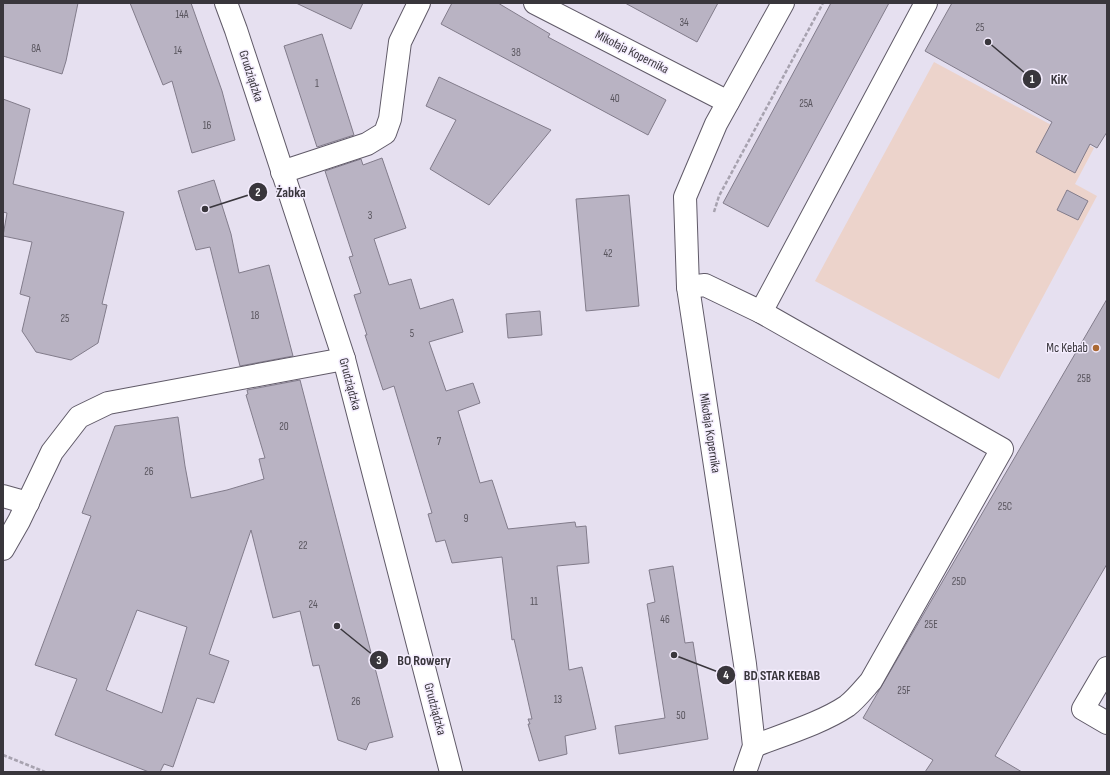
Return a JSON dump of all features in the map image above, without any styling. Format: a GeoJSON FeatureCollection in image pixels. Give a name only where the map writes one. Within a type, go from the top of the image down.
{"type":"FeatureCollection","features":[{"type":"Feature","properties":{"kind":"street","name":"Grudziądzka"},"geometry":{"type":"LineString","coordinates":[[226,3],[344,359],[451,772]]}},
{"type":"Feature","properties":{"kind":"street"},"geometry":{"type":"LineString","coordinates":[[282,172],[367,144],[385,133],[390,119],[400,42],[419,3]]}},
{"type":"Feature","properties":{"kind":"street","name":"Mikołaja Kopernika"},"geometry":{"type":"LineString","coordinates":[[535,3],[728,102]]}},
{"type":"Feature","properties":{"kind":"street"},"geometry":{"type":"LineString","coordinates":[[761,312],[926,3]]}},
{"type":"Feature","properties":{"kind":"street","name":"Mikołaja Kopernika"},"geometry":{"type":"LineString","coordinates":[[745,772],[754,746],[745,664],[688,287],[684,197],[716,124],[779,4]]}},
{"type":"Feature","properties":{"kind":"street"},"geometry":{"type":"LineString","coordinates":[[688,287],[706,285],[761,312],[1002,449],[871,681],[860,694],[847,705],[829,716],[754,746]]}},
{"type":"Feature","properties":{"kind":"street"},"geometry":{"type":"LineString","coordinates":[[3,549],[28,503],[52,452],[79,417],[108,403],[344,359]]}},
{"type":"Feature","properties":{"kind":"street"},"geometry":{"type":"LineString","coordinates":[[3,496],[28,503]]}},
{"type":"Feature","properties":{"kind":"street"},"geometry":{"type":"LineString","coordinates":[[1107,668],[1083,709],[1107,723]]}},
{"type":"Feature","properties":{"kind":"path"},"geometry":{"type":"LineString","coordinates":[[713,215],[719,196],[823,3]]}},
{"type":"Feature","properties":{"kind":"path"},"geometry":{"type":"LineString","coordinates":[[3,755],[45,772]]}},
{"type":"Feature","properties":{"kind":"shaded area"},"geometry":{"type":"Polygon","coordinates":[[[934,62],[1094,148],[1075,184],[1097,196],[999,379],[815,281],[934,62]]]}},
{"type":"Feature","properties":{"kind":"building"},"geometry":{"type":"Polygon","coordinates":[[[3,3],[78,3],[62,74],[3,56],[3,3]]]}},
{"type":"Feature","properties":{"kind":"building"},"geometry":{"type":"Polygon","coordinates":[[[130,3],[191,3],[222,91],[235,140],[192,153],[172,81],[163,85],[130,3]]]}},
{"type":"Feature","properties":{"kind":"building"},"geometry":{"type":"Polygon","coordinates":[[[296,3],[363,3],[351,29],[296,3]]]}},
{"type":"Feature","properties":{"kind":"building"},"geometry":{"type":"Polygon","coordinates":[[[452,3],[498,3],[550,34],[548,37],[666,100],[648,135],[441,24],[452,3]]]}},
{"type":"Feature","properties":{"kind":"building"},"geometry":{"type":"Polygon","coordinates":[[[625,3],[718,3],[697,42],[625,3]]]}},
{"type":"Feature","properties":{"kind":"building"},"geometry":{"type":"Polygon","coordinates":[[[831,3],[889,3],[768,227],[723,203],[831,3]]]}},
{"type":"Feature","properties":{"kind":"building"},"geometry":{"type":"Polygon","coordinates":[[[952,3],[1107,3],[1107,132],[1097,148],[1090,144],[1075,173],[1036,152],[1052,122],[925,51],[952,3]]]}},
{"type":"Feature","properties":{"kind":"building"},"geometry":{"type":"Polygon","coordinates":[[[322,34],[354,135],[317,147],[284,46],[322,34]]]}},
{"type":"Feature","properties":{"kind":"building"},"geometry":{"type":"Polygon","coordinates":[[[439,77],[551,130],[489,205],[430,169],[456,120],[426,106],[439,77]]]}},
{"type":"Feature","properties":{"kind":"building"},"geometry":{"type":"Polygon","coordinates":[[[3,99],[30,109],[13,184],[124,212],[102,304],[107,305],[98,343],[71,360],[36,352],[22,331],[30,297],[20,294],[32,242],[3,236],[7,213],[3,212],[3,99]]]}},
{"type":"Feature","properties":{"kind":"building"},"geometry":{"type":"Polygon","coordinates":[[[382,158],[406,228],[374,239],[389,285],[411,279],[420,309],[453,299],[463,332],[429,342],[446,391],[473,383],[480,403],[458,411],[480,483],[492,480],[508,529],[575,522],[576,527],[586,526],[589,563],[557,566],[569,670],[582,667],[596,729],[565,736],[567,754],[539,761],[528,724],[530,724],[528,719],[532,719],[514,639],[512,640],[502,557],[452,563],[445,540],[436,542],[428,514],[432,513],[394,386],[383,390],[365,335],[367,335],[354,295],[361,293],[349,257],[353,256],[325,171],[361,159],[363,165],[382,158]]]}},
{"type":"Feature","properties":{"kind":"building"},"geometry":{"type":"Polygon","coordinates":[[[214,180],[231,234],[239,273],[269,265],[293,356],[240,366],[210,247],[196,250],[178,191],[214,180]]]}},
{"type":"Feature","properties":{"kind":"building"},"geometry":{"type":"Polygon","coordinates":[[[1067,190],[1088,201],[1078,220],[1057,210],[1067,190]]]}},
{"type":"Feature","properties":{"kind":"building"},"geometry":{"type":"Polygon","coordinates":[[[629,195],[639,306],[586,311],[576,199],[629,195]]]}},
{"type":"Feature","properties":{"kind":"building"},"geometry":{"type":"Polygon","coordinates":[[[1107,299],[1107,564],[995,756],[1022,772],[925,772],[933,760],[863,718],[1107,299]]]}},
{"type":"Feature","properties":{"kind":"building"},"geometry":{"type":"Polygon","coordinates":[[[540,311],[542,335],[508,338],[506,314],[540,311]]]}},
{"type":"Feature","properties":{"kind":"building"},"geometry":{"type":"Polygon","coordinates":[[[300,380],[393,737],[369,743],[366,750],[338,740],[319,665],[313,666],[300,611],[273,618],[251,530],[209,654],[229,661],[214,703],[197,698],[173,767],[164,764],[160,772],[149,772],[55,735],[77,679],[35,665],[91,516],[82,513],[115,426],[178,417],[191,498],[227,490],[264,479],[259,459],[265,458],[246,395],[248,394],[247,390],[300,380]],[[137,610],[106,690],[162,713],[187,627],[137,610]]]}},
{"type":"Feature","properties":{"kind":"building"},"geometry":{"type":"Polygon","coordinates":[[[673,566],[685,643],[693,642],[708,739],[619,754],[615,726],[665,718],[647,604],[655,602],[649,570],[673,566]]]}},
{"type":"Feature","properties":{"kind":"place","name":"KiK"},"geometry":{"type":"Point","coordinates":[988,42]}},
{"type":"Feature","properties":{"kind":"place","name":"Żabka"},"geometry":{"type":"Point","coordinates":[205,209]}},
{"type":"Feature","properties":{"kind":"place","name":"Mc Kebab"},"geometry":{"type":"Point","coordinates":[1096,348]}},
{"type":"Feature","properties":{"kind":"place","name":"BO Rowery"},"geometry":{"type":"Point","coordinates":[337,626]}},
{"type":"Feature","properties":{"kind":"place","name":"BD STAR KEBAB"},"geometry":{"type":"Point","coordinates":[674,655]}}]}
